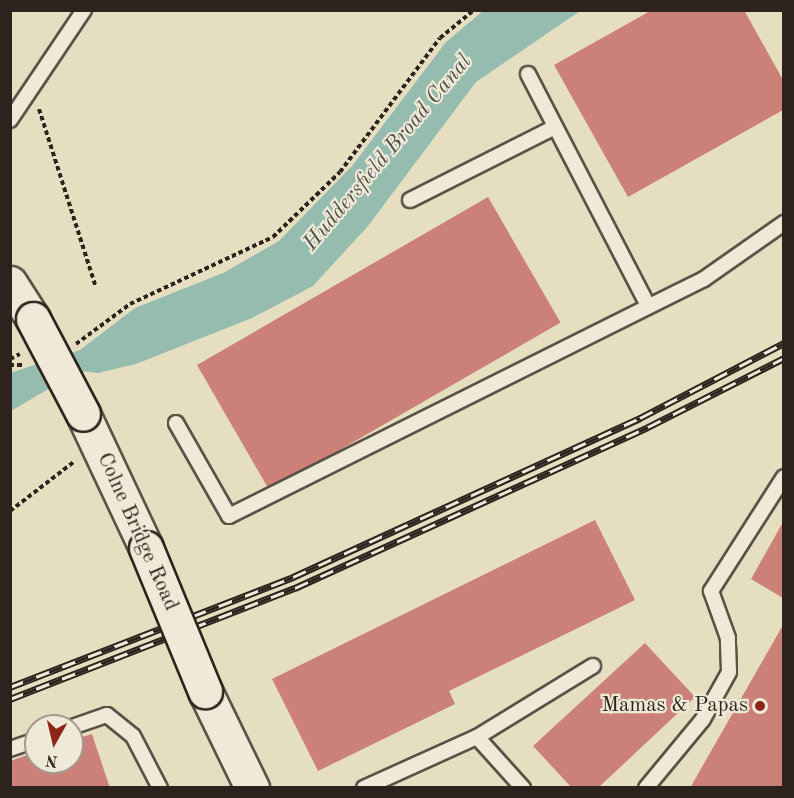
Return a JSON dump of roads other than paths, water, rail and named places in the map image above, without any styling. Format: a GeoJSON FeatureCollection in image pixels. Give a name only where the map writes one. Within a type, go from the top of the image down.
{"type":"FeatureCollection","features":[{"type":"Feature","properties":{"kind":"main road","name":"Colne Bridge Road"},"geometry":{"type":"LineString","coordinates":[[10,283],[33,319],[89,426],[146,548],[205,691],[252,788]]}},
{"type":"Feature","properties":{"kind":"lane"},"geometry":{"type":"LineString","coordinates":[[10,120],[84,10]]}},
{"type":"Feature","properties":{"kind":"lane"},"geometry":{"type":"LineString","coordinates":[[528,74],[647,304]]}},
{"type":"Feature","properties":{"kind":"lane"},"geometry":{"type":"LineString","coordinates":[[410,200],[555,127]]}},
{"type":"Feature","properties":{"kind":"lane"},"geometry":{"type":"LineString","coordinates":[[176,423],[229,516],[647,304],[704,279],[783,223]]}},
{"type":"Feature","properties":{"kind":"lane"},"geometry":{"type":"LineString","coordinates":[[646,788],[703,719],[729,672],[728,639],[711,591],[783,477]]}},
{"type":"Feature","properties":{"kind":"lane"},"geometry":{"type":"LineString","coordinates":[[364,788],[477,737],[592,666]]}},
{"type":"Feature","properties":{"kind":"lane"},"geometry":{"type":"LineString","coordinates":[[84,723],[107,715],[134,736],[160,788]]}},
{"type":"Feature","properties":{"kind":"lane"},"geometry":{"type":"LineString","coordinates":[[477,737],[523,788]]}},
{"type":"Feature","properties":{"kind":"water","name":"Huddersfield Broad Canal"},"geometry":{"type":"Polygon","coordinates":[[[483,11],[580,11],[476,82],[368,226],[313,286],[252,318],[136,364],[98,373],[79,371],[11,411],[10,373],[80,350],[135,308],[223,273],[279,241],[352,166],[446,42],[483,11]]]}},
{"type":"Feature","properties":{"kind":"railway"},"geometry":{"type":"LineString","coordinates":[[10,687],[293,577],[640,418],[784,343]]}},
{"type":"Feature","properties":{"kind":"railway"},"geometry":{"type":"LineString","coordinates":[[10,699],[295,588],[648,427],[784,358]]}},
{"type":"Feature","properties":{"kind":"place","name":"Mamas & Papas"},"geometry":{"type":"Point","coordinates":[760,706]}}]}
